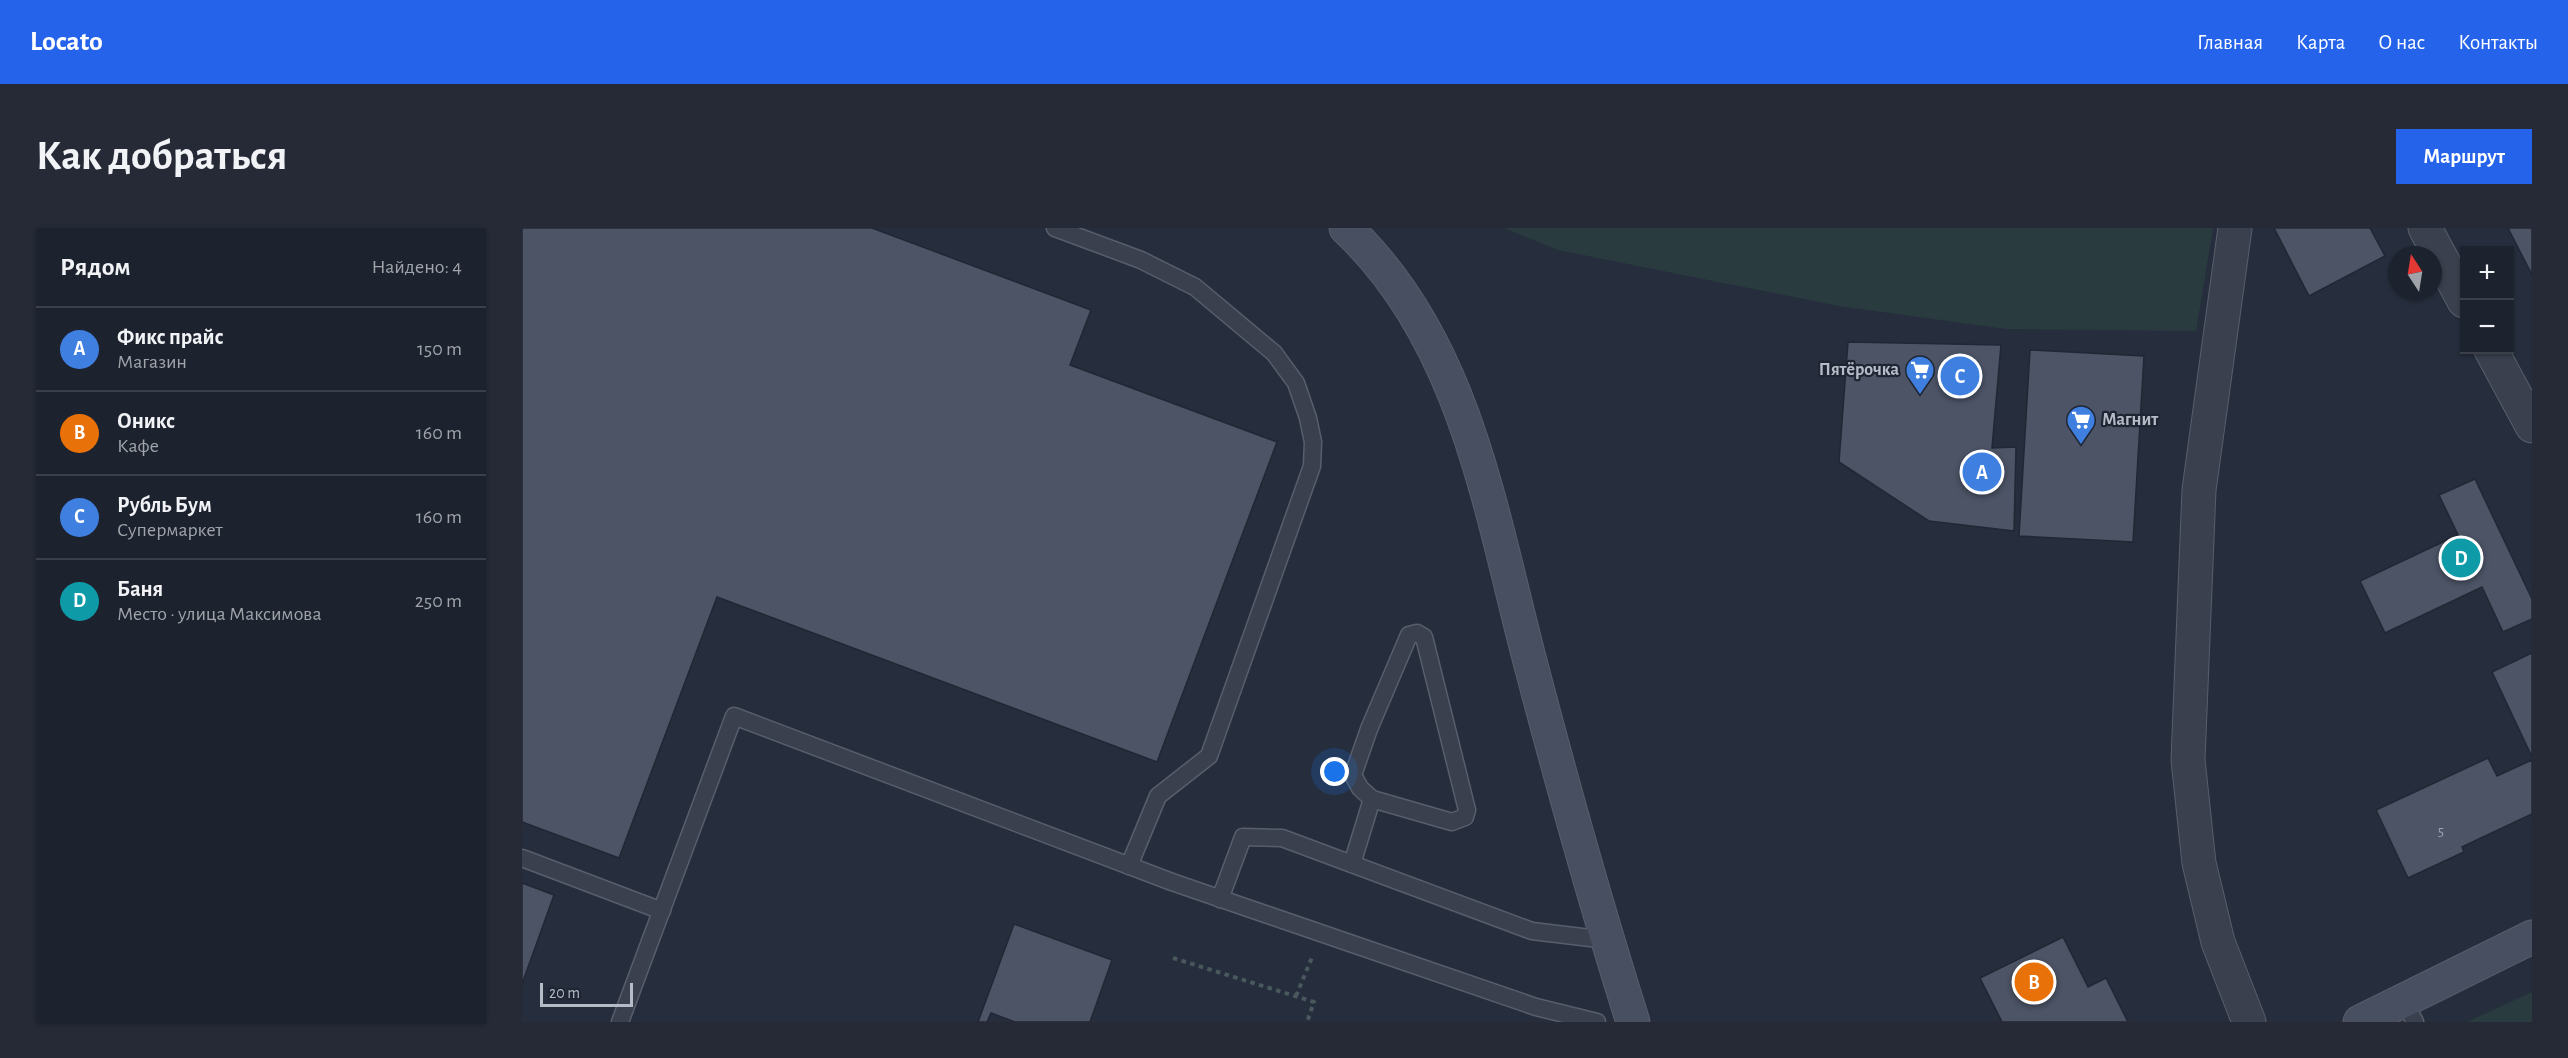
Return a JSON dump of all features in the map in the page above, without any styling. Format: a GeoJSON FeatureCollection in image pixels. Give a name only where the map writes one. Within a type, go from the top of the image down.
{"type":"FeatureCollection","features":[{"type":"Feature","properties":{"kind":"main road"},"geometry":{"type":"LineString","coordinates":[[1346,228],[1370,250],[1398,285],[1424,327],[1453,390],[1490,505],[1577,838],[1633,1022]]}},
{"type":"Feature","properties":{"kind":"main road"},"geometry":{"type":"LineString","coordinates":[[2360,1022],[2409,1011],[2532,937]]}},
{"type":"Feature","properties":{"kind":"street"},"geometry":{"type":"LineString","coordinates":[[2235,228],[2199,490],[2188,760],[2199,863],[2218,942],[2248,1022]]}},
{"type":"Feature","properties":{"kind":"street"},"geometry":{"type":"LineString","coordinates":[[2425,228],[2463,300]]}},
{"type":"Feature","properties":{"kind":"street"},"geometry":{"type":"LineString","coordinates":[[2493,354],[2532,426]]}},
{"type":"Feature","properties":{"kind":"lane"},"geometry":{"type":"LineString","coordinates":[[1055,228],[1141,260],[1195,287],[1213,301],[1274,353],[1296,383],[1313,442],[1312,466],[1209,756],[1158,796],[1129,866]]}},
{"type":"Feature","properties":{"kind":"lane"},"geometry":{"type":"LineString","coordinates":[[1417,633],[1424,637],[1467,810],[1465,817],[1452,822],[1372,799],[1360,788],[1353,775],[1369,729],[1409,635],[1417,633]]}},
{"type":"Feature","properties":{"kind":"lane"},"geometry":{"type":"LineString","coordinates":[[620,1022],[734,716],[1220,899],[1536,1007],[1597,1022]]}},
{"type":"Feature","properties":{"kind":"lane"},"geometry":{"type":"LineString","coordinates":[[1352,864],[1372,799]]}},
{"type":"Feature","properties":{"kind":"lane"},"geometry":{"type":"LineString","coordinates":[[1220,899],[1243,837],[1282,838],[1532,931],[1607,940]]}},
{"type":"Feature","properties":{"kind":"lane"},"geometry":{"type":"LineString","coordinates":[[522,858],[662,911]]}},
{"type":"Feature","properties":{"kind":"path"},"geometry":{"type":"LineString","coordinates":[[1296,996],[1322,934]]}},
{"type":"Feature","properties":{"kind":"path"},"geometry":{"type":"LineString","coordinates":[[1173,958],[1314,1002],[1307,1022]]}},
{"type":"Feature","properties":{"kind":"shaded area"},"geometry":{"type":"Polygon","coordinates":[[[1504,228],[2213,228],[2196,331],[2006,329],[1839,306],[1558,250],[1504,228]]]}},
{"type":"Feature","properties":{"kind":"shaded area"},"geometry":{"type":"Polygon","coordinates":[[[2532,992],[2532,1022],[2467,1022],[2532,992]]]}},
{"type":"Feature","properties":{"kind":"building"},"geometry":{"type":"Polygon","coordinates":[[[522,228],[872,228],[1091,310],[1070,365],[1277,442],[1157,762],[717,597],[619,858],[522,822],[522,228]]]}},
{"type":"Feature","properties":{"kind":"building"},"geometry":{"type":"Polygon","coordinates":[[[2274,228],[2370,228],[2385,256],[2309,296],[2274,228]]]}},
{"type":"Feature","properties":{"kind":"building"},"geometry":{"type":"Polygon","coordinates":[[[2508,228],[2532,228],[2532,275],[2508,228]]]}},
{"type":"Feature","properties":{"kind":"building","name":"Пятёрочка"},"geometry":{"type":"Polygon","coordinates":[[[1848,342],[2001,345],[1992,448],[2016,447],[2014,531],[1929,521],[1839,462],[1848,342]]]}},
{"type":"Feature","properties":{"kind":"building","name":"Магнит"},"geometry":{"type":"Polygon","coordinates":[[[2030,350],[2144,356],[2133,542],[2019,536],[2030,350]]]}},
{"type":"Feature","properties":{"kind":"building"},"geometry":{"type":"Polygon","coordinates":[[[2475,479],[2532,599],[2532,619],[2503,632],[2482,587],[2385,633],[2360,581],[2458,535],[2439,495],[2475,479]]]}},
{"type":"Feature","properties":{"kind":"building"},"geometry":{"type":"Polygon","coordinates":[[[2532,653],[2532,757],[2492,672],[2532,653]]]}},
{"type":"Feature","properties":{"kind":"building"},"geometry":{"type":"Polygon","coordinates":[[[2488,758],[2497,776],[2532,760],[2532,814],[2462,847],[2464,852],[2408,878],[2376,810],[2488,758]]]}},
{"type":"Feature","properties":{"kind":"building"},"geometry":{"type":"Polygon","coordinates":[[[522,883],[554,895],[522,984],[522,883]]]}},
{"type":"Feature","properties":{"kind":"building"},"geometry":{"type":"Polygon","coordinates":[[[1014,924],[1112,960],[1090,1022],[1015,1022],[991,1013],[987,1022],[978,1022],[1014,924]]]}},
{"type":"Feature","properties":{"kind":"building"},"geometry":{"type":"Polygon","coordinates":[[[2063,937],[2088,987],[2106,978],[2128,1022],[2002,1022],[1980,978],[2063,937]]]}},
{"type":"Feature","properties":{"kind":"place","name":"Рубль Бум"},"geometry":{"type":"Point","coordinates":[1960,376]}},
{"type":"Feature","properties":{"kind":"place","name":"Пятёрочка"},"geometry":{"type":"Point","coordinates":[1920,396]}},
{"type":"Feature","properties":{"kind":"place","name":"Магнит"},"geometry":{"type":"Point","coordinates":[2081,446]}},
{"type":"Feature","properties":{"kind":"place","name":"Фикс прайс"},"geometry":{"type":"Point","coordinates":[1982,472]}},
{"type":"Feature","properties":{"kind":"place","name":"Баня"},"geometry":{"type":"Point","coordinates":[2461,558]}},
{"type":"Feature","properties":{"kind":"place","name":"Оникс"},"geometry":{"type":"Point","coordinates":[2034,982]}}]}
